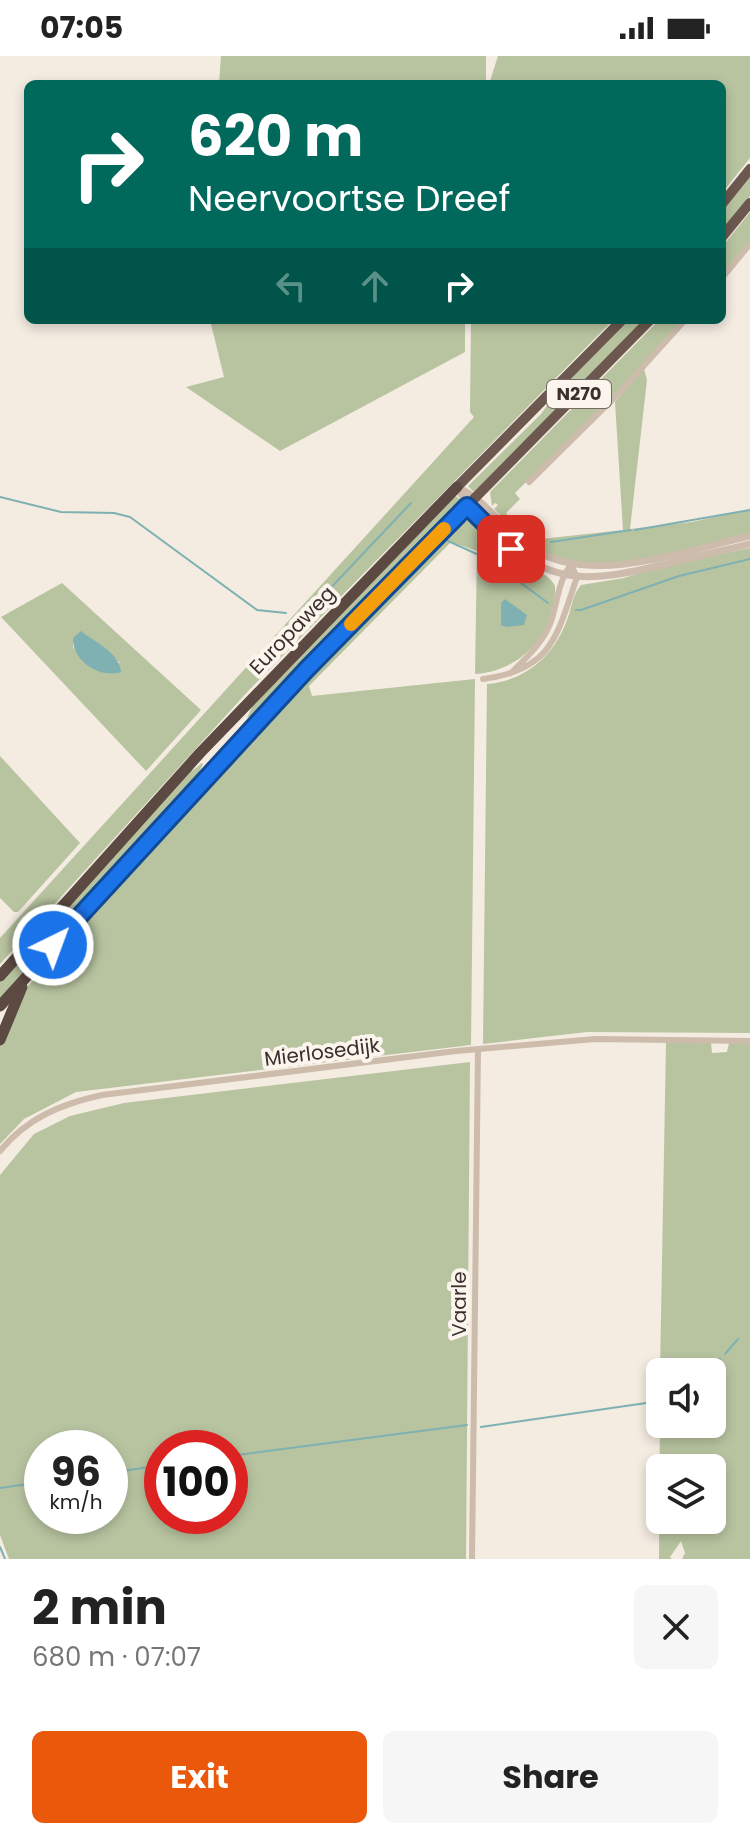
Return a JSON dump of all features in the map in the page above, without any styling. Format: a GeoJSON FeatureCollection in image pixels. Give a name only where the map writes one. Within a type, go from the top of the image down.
{"type":"FeatureCollection","features":[{"type":"Feature","properties":{"kind":"highway"},"geometry":{"type":"LineString","coordinates":[[726,199],[750,169]]}},
{"type":"Feature","properties":{"kind":"highway"},"geometry":{"type":"LineString","coordinates":[[726,232],[750,203]]}},
{"type":"Feature","properties":{"kind":"highway","name":"Europaweg"},"geometry":{"type":"LineString","coordinates":[[0,976],[200,753],[618,324]]}},
{"type":"Feature","properties":{"kind":"highway","name":"Europaweg"},"geometry":{"type":"LineString","coordinates":[[0,1006],[158,828],[288,690],[646,324]]}},
{"type":"Feature","properties":{"kind":"highway"},"geometry":{"type":"LineString","coordinates":[[0,1040],[27,975]]}},
{"type":"Feature","properties":{"kind":"street"},"geometry":{"type":"LineString","coordinates":[[726,273],[750,244]]}},
{"type":"Feature","properties":{"kind":"street"},"geometry":{"type":"LineString","coordinates":[[529,482],[622,390],[681,324]]}},
{"type":"Feature","properties":{"kind":"street"},"geometry":{"type":"LineString","coordinates":[[457,487],[476,496],[524,543],[550,558],[571,565],[616,566],[750,536]]}},
{"type":"Feature","properties":{"kind":"street"},"geometry":{"type":"LineString","coordinates":[[457,487],[467,506],[511,549],[563,575],[614,577],[750,544]]}},
{"type":"Feature","properties":{"kind":"street"},"geometry":{"type":"LineString","coordinates":[[511,673],[540,643],[550,624],[563,575],[571,565]]}},
{"type":"Feature","properties":{"kind":"street"},"geometry":{"type":"LineString","coordinates":[[483,679],[527,667],[548,650],[558,632],[577,577],[571,565]]}},
{"type":"Feature","properties":{"kind":"street","name":"Mierlosedijk"},"geometry":{"type":"LineString","coordinates":[[0,1151],[11,1137],[33,1120],[72,1101],[162,1087],[478,1049],[595,1039],[750,1041]]}},
{"type":"Feature","properties":{"kind":"street","name":"Vaarle"},"geometry":{"type":"LineString","coordinates":[[472,1559],[478,1049]]}},
{"type":"Feature","properties":{"kind":"green space"},"geometry":{"type":"Polygon","coordinates":[[[221,56],[486,56],[486,80],[219,80],[221,56]]]}},
{"type":"Feature","properties":{"kind":"green space"},"geometry":{"type":"Polygon","coordinates":[[[498,56],[750,56],[750,158],[726,188],[726,80],[490,80],[498,56]]]}},
{"type":"Feature","properties":{"kind":"green space"},"geometry":{"type":"Polygon","coordinates":[[[750,175],[750,196],[726,225],[726,205],[750,175]]]}},
{"type":"Feature","properties":{"kind":"green space"},"geometry":{"type":"Polygon","coordinates":[[[750,212],[750,242],[726,270],[726,242],[750,212]]]}},
{"type":"Feature","properties":{"kind":"green space"},"geometry":{"type":"Polygon","coordinates":[[[211,324],[465,324],[465,352],[280,451],[186,387],[224,377],[211,324]]]}},
{"type":"Feature","properties":{"kind":"green space"},"geometry":{"type":"Polygon","coordinates":[[[471,324],[609,324],[250,689],[0,964],[0,938],[474,417],[470,412],[471,324]]]}},
{"type":"Feature","properties":{"kind":"green space"},"geometry":{"type":"Polygon","coordinates":[[[622,324],[640,324],[474,492],[468,486],[541,414],[622,324]]]}},
{"type":"Feature","properties":{"kind":"green space"},"geometry":{"type":"Polygon","coordinates":[[[655,324],[679,324],[615,394],[515,493],[520,499],[506,513],[532,540],[623,530],[615,402],[644,369],[647,380],[630,529],[692,522],[750,509],[750,534],[650,558],[597,563],[573,561],[551,555],[520,535],[494,509],[498,505],[495,503],[492,506],[490,492],[655,324]]]}},
{"type":"Feature","properties":{"kind":"green space"},"geometry":{"type":"Polygon","coordinates":[[[456,496],[464,503],[263,710],[247,718],[253,705],[443,505],[456,496]]]}},
{"type":"Feature","properties":{"kind":"green space"},"geometry":{"type":"Polygon","coordinates":[[[467,521],[481,526],[512,557],[542,573],[555,586],[550,619],[533,646],[507,666],[475,674],[477,551],[451,542],[309,686],[312,696],[475,679],[471,1045],[76,1092],[24,1119],[0,1144],[0,1045],[29,985],[331,653],[459,525],[467,521]]]}},
{"type":"Feature","properties":{"kind":"green space"},"geometry":{"type":"Polygon","coordinates":[[[750,548],[750,1033],[587,1032],[483,1044],[487,684],[514,678],[546,655],[561,633],[581,585],[750,548]]]}},
{"type":"Feature","properties":{"kind":"green space"},"geometry":{"type":"Polygon","coordinates":[[[62,583],[201,710],[146,771],[1,617],[62,583]],[[81,632],[73,638],[73,647],[85,663],[120,663],[106,651],[81,632]]]}},
{"type":"Feature","properties":{"kind":"green space"},"geometry":{"type":"Polygon","coordinates":[[[0,756],[80,843],[18,912],[14,912],[0,898],[0,756]]]}},
{"type":"Feature","properties":{"kind":"green space"},"geometry":{"type":"Polygon","coordinates":[[[202,763],[199,778],[0,1001],[0,981],[190,769],[192,771],[202,763]]]}},
{"type":"Feature","properties":{"kind":"green space"},"geometry":{"type":"Polygon","coordinates":[[[666,1042],[711,1043],[712,1053],[727,1052],[729,1043],[750,1043],[750,1559],[682,1559],[685,1553],[681,1541],[670,1557],[672,1559],[659,1559],[659,1534],[726,1534],[726,1454],[660,1454],[660,1438],[726,1438],[726,1358],[660,1358],[666,1042]]]}},
{"type":"Feature","properties":{"kind":"green space"},"geometry":{"type":"Polygon","coordinates":[[[470,1062],[466,1559],[9,1559],[0,1535],[0,1175],[34,1134],[70,1116],[124,1103],[470,1062]]]}},
{"type":"Feature","properties":{"kind":"water"},"geometry":{"type":"Polygon","coordinates":[[[505,599],[527,615],[524,625],[501,625],[501,603],[505,599]]]}},
{"type":"Feature","properties":{"kind":"water"},"geometry":{"type":"Polygon","coordinates":[[[81,631],[111,653],[121,672],[104,673],[82,661],[73,638],[81,631]]]}},
{"type":"Feature","properties":{"kind":"waterway"},"geometry":{"type":"LineString","coordinates":[[0,497],[61,512],[114,513],[130,517],[257,610],[286,613]]}},
{"type":"Feature","properties":{"kind":"waterway"},"geometry":{"type":"LineString","coordinates":[[299,614],[305,615],[411,503]]}},
{"type":"Feature","properties":{"kind":"waterway"},"geometry":{"type":"LineString","coordinates":[[635,530],[750,510]]}},
{"type":"Feature","properties":{"kind":"waterway"},"geometry":{"type":"LineString","coordinates":[[551,542],[631,530]]}},
{"type":"Feature","properties":{"kind":"waterway"},"geometry":{"type":"LineString","coordinates":[[448,541],[490,560],[548,603]]}},
{"type":"Feature","properties":{"kind":"waterway"},"geometry":{"type":"LineString","coordinates":[[576,610],[679,576],[750,559]]}},
{"type":"Feature","properties":{"kind":"waterway"},"geometry":{"type":"LineString","coordinates":[[725,1354],[738,1339]]}},
{"type":"Feature","properties":{"kind":"waterway"},"geometry":{"type":"LineString","coordinates":[[481,1427],[646,1403]]}},
{"type":"Feature","properties":{"kind":"waterway"},"geometry":{"type":"LineString","coordinates":[[248,1454],[467,1425]]}},
{"type":"Feature","properties":{"kind":"waterway"},"geometry":{"type":"LineString","coordinates":[[128,1470],[144,1468]]}},
{"type":"Feature","properties":{"kind":"waterway"},"geometry":{"type":"LineString","coordinates":[[0,1488],[24,1485]]}},
{"type":"Feature","properties":{"kind":"waterway"},"geometry":{"type":"LineString","coordinates":[[0,1547],[5,1559]]}},
{"type":"Feature","properties":{"kind":"slow traffic"},"geometry":{"type":"LineString","coordinates":[[351,624],[444,529]]}},
{"type":"Feature","properties":{"kind":"route"},"geometry":{"type":"LineString","coordinates":[[53,945],[306,670],[467,506],[511,549]]}}]}
